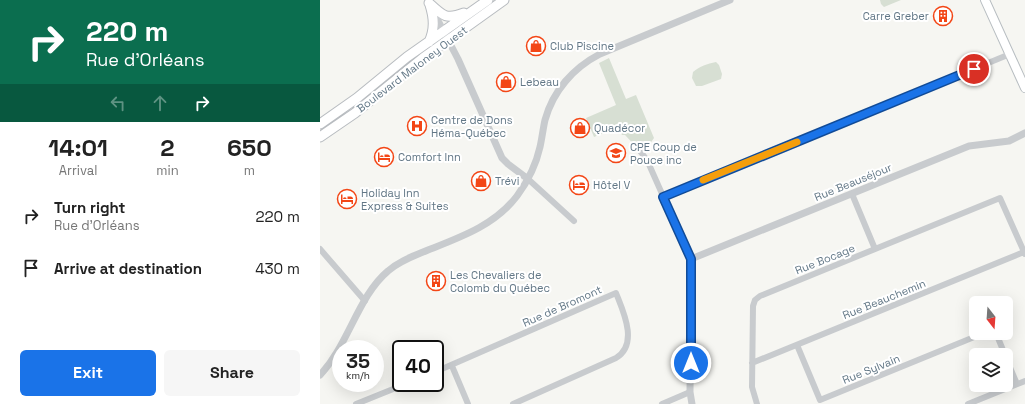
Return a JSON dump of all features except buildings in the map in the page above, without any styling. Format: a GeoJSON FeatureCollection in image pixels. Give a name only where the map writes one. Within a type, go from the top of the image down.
{"type":"FeatureCollection","features":[{"type":"Feature","properties":{"kind":"main road","name":"Boulevard Maloney Ouest"},"geometry":{"type":"LineString","coordinates":[[320,124],[357,98],[407,57],[488,0]]}},
{"type":"Feature","properties":{"kind":"main road","name":"Boulevard Maloney Ouest"},"geometry":{"type":"LineString","coordinates":[[320,137],[354,113],[448,40],[504,0]]}},
{"type":"Feature","properties":{"kind":"main road"},"geometry":{"type":"LineString","coordinates":[[985,0],[1025,88]]}},
{"type":"Feature","properties":{"kind":"main road"},"geometry":{"type":"LineString","coordinates":[[429,2],[441,14],[448,17],[459,15],[475,9]]}},
{"type":"Feature","properties":{"kind":"main road"},"geometry":{"type":"LineString","coordinates":[[429,2],[434,26],[429,42]]}},
{"type":"Feature","properties":{"kind":"street"},"geometry":{"type":"LineString","coordinates":[[320,375],[338,350],[375,285],[393,267],[411,257],[471,233],[494,219],[507,208],[528,178],[538,155],[545,121],[551,105],[565,81],[577,69],[588,60],[600,54],[730,0]]}},
{"type":"Feature","properties":{"kind":"street"},"geometry":{"type":"LineString","coordinates":[[429,2],[458,59],[502,158],[528,178],[574,221]]}},
{"type":"Feature","properties":{"kind":"street"},"geometry":{"type":"LineString","coordinates":[[663,197],[1010,54]]}},
{"type":"Feature","properties":{"kind":"street","name":"Rue Beauséjour"},"geometry":{"type":"LineString","coordinates":[[691,259],[969,146],[1009,141],[1025,133]]}},
{"type":"Feature","properties":{"kind":"street"},"geometry":{"type":"LineString","coordinates":[[640,151],[647,160],[691,259],[690,392],[692,404]]}},
{"type":"Feature","properties":{"kind":"street"},"geometry":{"type":"LineString","coordinates":[[852,194],[875,249]]}},
{"type":"Feature","properties":{"kind":"street","name":"Rue Bocage"},"geometry":{"type":"LineString","coordinates":[[757,404],[752,387],[752,363],[753,306],[757,298],[1000,198],[1025,253]]}},
{"type":"Feature","properties":{"kind":"street"},"geometry":{"type":"LineString","coordinates":[[320,249],[365,301]]}},
{"type":"Feature","properties":{"kind":"street","name":"Rue Beauchemin"},"geometry":{"type":"LineString","coordinates":[[752,363],[1025,253]]}},
{"type":"Feature","properties":{"kind":"street","name":"Rue de Bromont"},"geometry":{"type":"LineString","coordinates":[[444,369],[616,293],[627,325],[628,342],[623,352],[616,358],[513,404]]}},
{"type":"Feature","properties":{"kind":"street","name":"Rue Sylvain"},"geometry":{"type":"LineString","coordinates":[[797,345],[820,400],[969,339]]}},
{"type":"Feature","properties":{"kind":"street"},"geometry":{"type":"LineString","coordinates":[[452,366],[468,404]]}},
{"type":"Feature","properties":{"kind":"street"},"geometry":{"type":"LineString","coordinates":[[1013,374],[1017,384]]}},
{"type":"Feature","properties":{"kind":"street"},"geometry":{"type":"LineString","coordinates":[[968,404],[1025,381]]}},
{"type":"Feature","properties":{"kind":"street"},"geometry":{"type":"LineString","coordinates":[[356,404],[392,389]]}},
{"type":"Feature","properties":{"kind":"street"},"geometry":{"type":"LineString","coordinates":[[662,404],[690,392]]}},
{"type":"Feature","properties":{"kind":"shaded area"},"geometry":{"type":"Polygon","coordinates":[[[880,0],[901,0],[884,7],[880,0]]]}},
{"type":"Feature","properties":{"kind":"shaded area"},"geometry":{"type":"Polygon","coordinates":[[[609,58],[626,99],[636,95],[654,138],[647,148],[640,151],[625,135],[622,135],[618,127],[594,137],[586,118],[616,105],[599,63],[609,58]]]}},
{"type":"Feature","properties":{"kind":"shaded area"},"geometry":{"type":"Polygon","coordinates":[[[716,62],[719,65],[722,74],[721,79],[702,86],[696,86],[692,78],[693,72],[698,68],[716,62]]]}},
{"type":"Feature","properties":{"kind":"slow traffic"},"geometry":{"type":"LineString","coordinates":[[703,180],[797,142]]}},
{"type":"Feature","properties":{"kind":"place","name":"Carre Greber"},"geometry":{"type":"Point","coordinates":[943,16]}},
{"type":"Feature","properties":{"kind":"place","name":"Club Piscine"},"geometry":{"type":"Point","coordinates":[536,46]}},
{"type":"Feature","properties":{"kind":"place","name":"Lebeau"},"geometry":{"type":"Point","coordinates":[506,82]}},
{"type":"Feature","properties":{"kind":"place","name":"Centre de Dons Héma-Québec"},"geometry":{"type":"Point","coordinates":[417,126]}},
{"type":"Feature","properties":{"kind":"place","name":"Quadécor"},"geometry":{"type":"Point","coordinates":[580,128]}},
{"type":"Feature","properties":{"kind":"place","name":"CPE Coup de Pouce inc"},"geometry":{"type":"Point","coordinates":[616,153]}},
{"type":"Feature","properties":{"kind":"place","name":"Comfort Inn"},"geometry":{"type":"Point","coordinates":[384,157]}},
{"type":"Feature","properties":{"kind":"place","name":"Trévi"},"geometry":{"type":"Point","coordinates":[481,181]}},
{"type":"Feature","properties":{"kind":"place","name":"Hôtel V"},"geometry":{"type":"Point","coordinates":[579,185]}},
{"type":"Feature","properties":{"kind":"place","name":"Holiday Inn Express & Suites"},"geometry":{"type":"Point","coordinates":[347,199]}},
{"type":"Feature","properties":{"kind":"place","name":"Les Chevaliers de Colomb du Québec"},"geometry":{"type":"Point","coordinates":[436,281]}},
{"type":"Feature","properties":{"kind":"route"},"geometry":{"type":"LineString","coordinates":[[691,363],[691,259],[663,197],[974,69]]}}]}
